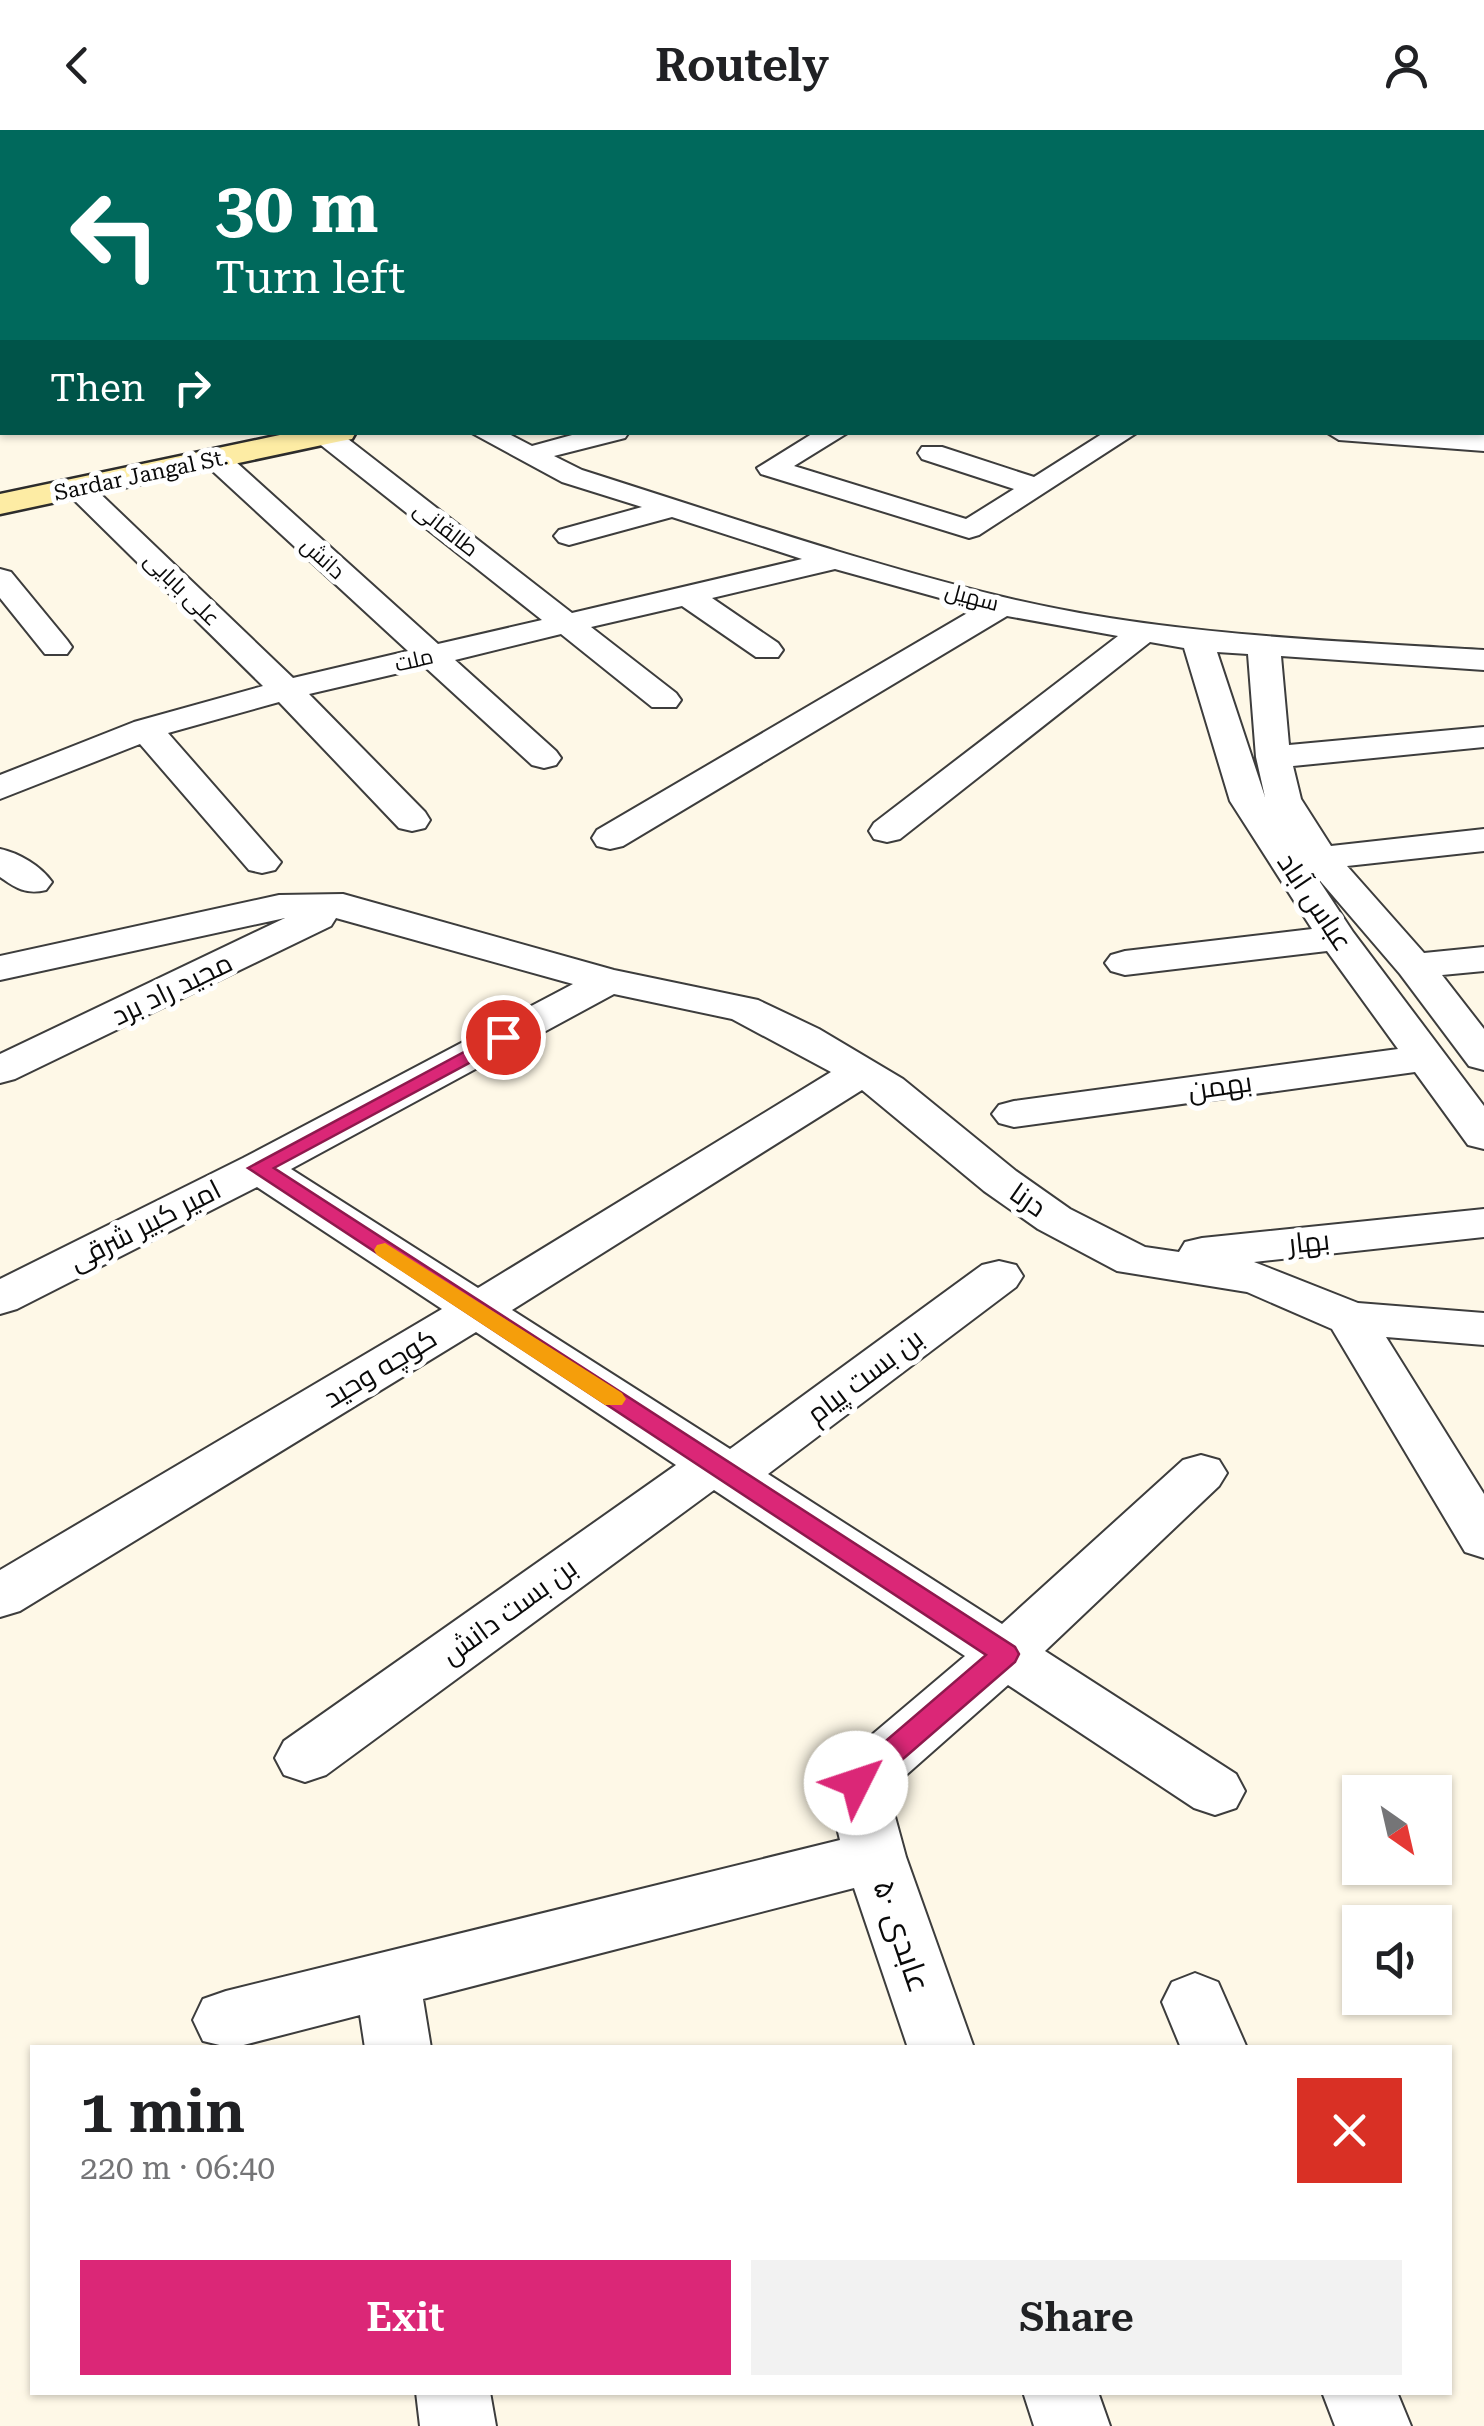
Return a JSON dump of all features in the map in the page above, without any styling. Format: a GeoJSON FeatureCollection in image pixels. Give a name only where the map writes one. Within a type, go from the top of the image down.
{"type":"FeatureCollection","features":[{"type":"Feature","properties":{"kind":"main road","name":"Sardar Jangal St."},"geometry":{"type":"LineString","coordinates":[[0,504],[234,448],[327,435]]}},
{"type":"Feature","properties":{"kind":"street","name":"طالقانی"},"geometry":{"type":"LineString","coordinates":[[335,435],[564,624],[664,700]]}},
{"type":"Feature","properties":{"kind":"street","name":"سهیل"},"geometry":{"type":"LineString","coordinates":[[489,435],[572,476],[836,560],[1002,606],[1198,640],[1484,660]]}},
{"type":"Feature","properties":{"kind":"street"},"geometry":{"type":"LineString","coordinates":[[528,455],[605,435]]}},
{"type":"Feature","properties":{"kind":"street"},"geometry":{"type":"LineString","coordinates":[[830,435],[770,468],[969,529],[1119,435]]}},
{"type":"Feature","properties":{"kind":"street"},"geometry":{"type":"LineString","coordinates":[[1379,435],[1484,443]]}},
{"type":"Feature","properties":{"kind":"street","name":"دانش"},"geometry":{"type":"LineString","coordinates":[[234,448],[431,656],[544,758]]}},
{"type":"Feature","properties":{"kind":"street"},"geometry":{"type":"LineString","coordinates":[[932,453],[1035,486]]}},
{"type":"Feature","properties":{"kind":"street","name":"علی بابایی"},"geometry":{"type":"LineString","coordinates":[[78,488],[286,690],[412,820]]}},
{"type":"Feature","properties":{"kind":"street"},"geometry":{"type":"LineString","coordinates":[[569,536],[672,508]]}},
{"type":"Feature","properties":{"kind":"street","name":"ملت"},"geometry":{"type":"LineString","coordinates":[[0,788],[146,729],[286,690],[836,560]]}},
{"type":"Feature","properties":{"kind":"street"},"geometry":{"type":"LineString","coordinates":[[2,584],[56,647]]}},
{"type":"Feature","properties":{"kind":"street"},"geometry":{"type":"LineString","coordinates":[[690,597],[767,650]]}},
{"type":"Feature","properties":{"kind":"street"},"geometry":{"type":"LineString","coordinates":[[610,838],[1002,606]]}},
{"type":"Feature","properties":{"kind":"street"},"geometry":{"type":"LineString","coordinates":[[886,831],[1143,632]]}},
{"type":"Feature","properties":{"kind":"street","name":"عباس آباد"},"geometry":{"type":"LineString","coordinates":[[1198,640],[1248,801],[1336,938],[1484,1136]]}},
{"type":"Feature","properties":{"kind":"street","name":"عباس آباد"},"geometry":{"type":"LineString","coordinates":[[1264,646],[1273,757],[1283,799],[1320,858],[1414,966],[1484,1057]]}},
{"type":"Feature","properties":{"kind":"street"},"geometry":{"type":"LineString","coordinates":[[146,729],[262,862]]}},
{"type":"Feature","properties":{"kind":"street"},"geometry":{"type":"LineString","coordinates":[[1273,757],[1484,737]]}},
{"type":"Feature","properties":{"kind":"street"},"geometry":{"type":"LineString","coordinates":[[1320,858],[1484,840]]}},
{"type":"Feature","properties":{"kind":"street"},"geometry":{"type":"LineString","coordinates":[[0,860],[33,882]]}},
{"type":"Feature","properties":{"kind":"street","name":"درنا"},"geometry":{"type":"LineString","coordinates":[[0,968],[280,907],[343,906],[608,981],[744,1010],[804,1038],[888,1088],[1000,1181],[1054,1219],[1134,1260],[1256,1278],[1350,1318],[1484,1329]]}},
{"type":"Feature","properties":{"kind":"street","name":"مجید راد برد"},"geometry":{"type":"LineString","coordinates":[[0,1070],[343,906]]}},
{"type":"Feature","properties":{"kind":"street"},"geometry":{"type":"LineString","coordinates":[[1126,962],[1336,938]]}},
{"type":"Feature","properties":{"kind":"street"},"geometry":{"type":"LineString","coordinates":[[1414,966],[1484,959]]}},
{"type":"Feature","properties":{"kind":"street","name":"امیر کبیر شرقی"},"geometry":{"type":"LineString","coordinates":[[0,1298],[259,1168],[608,981]]}},
{"type":"Feature","properties":{"kind":"street","name":"بهمن"},"geometry":{"type":"LineString","coordinates":[[1014,1114],[1428,1058]]}},
{"type":"Feature","properties":{"kind":"street","name":"کوچه وحید"},"geometry":{"type":"LineString","coordinates":[[0,1596],[477,1310],[860,1073]]}},
{"type":"Feature","properties":{"kind":"street"},"geometry":{"type":"LineString","coordinates":[[259,1168],[1215,1791]]}},
{"type":"Feature","properties":{"kind":"street","name":"بهار"},"geometry":{"type":"LineString","coordinates":[[1134,1260],[1484,1223]]}},
{"type":"Feature","properties":{"kind":"street","name":"بن بست پیام"},"geometry":{"type":"LineString","coordinates":[[723,1470],[1000,1276]]}},
{"type":"Feature","properties":{"kind":"street"},"geometry":{"type":"LineString","coordinates":[[1350,1318],[1484,1538]]}},
{"type":"Feature","properties":{"kind":"street","name":"بن بست دانش"},"geometry":{"type":"LineString","coordinates":[[305,1758],[723,1470]]}},
{"type":"Feature","properties":{"kind":"street"},"geometry":{"type":"LineString","coordinates":[[1006,1654],[1201,1472]]}},
{"type":"Feature","properties":{"kind":"street","name":"عابدی ۵۰"},"geometry":{"type":"LineString","coordinates":[[940,2045],[875,1858],[856,1783],[1006,1654]]}},
{"type":"Feature","properties":{"kind":"street"},"geometry":{"type":"LineString","coordinates":[[226,2020],[875,1858]]}},
{"type":"Feature","properties":{"kind":"street"},"geometry":{"type":"LineString","coordinates":[[388,1980],[398,2045]]}},
{"type":"Feature","properties":{"kind":"street"},"geometry":{"type":"LineString","coordinates":[[453,2395],[458,2426]]}},
{"type":"Feature","properties":{"kind":"street"},"geometry":{"type":"LineString","coordinates":[[1061,2395],[1072,2426]]}},
{"type":"Feature","properties":{"kind":"street"},"geometry":{"type":"LineString","coordinates":[[1359,2395],[1372,2426]]}},
{"type":"Feature","properties":{"kind":"slow traffic"},"geometry":{"type":"LineString","coordinates":[[385,1250],[614,1399]]}},
{"type":"Feature","properties":{"kind":"route"},"geometry":{"type":"LineString","coordinates":[[503,1037],[259,1168],[1006,1654],[856,1783]]}}]}
